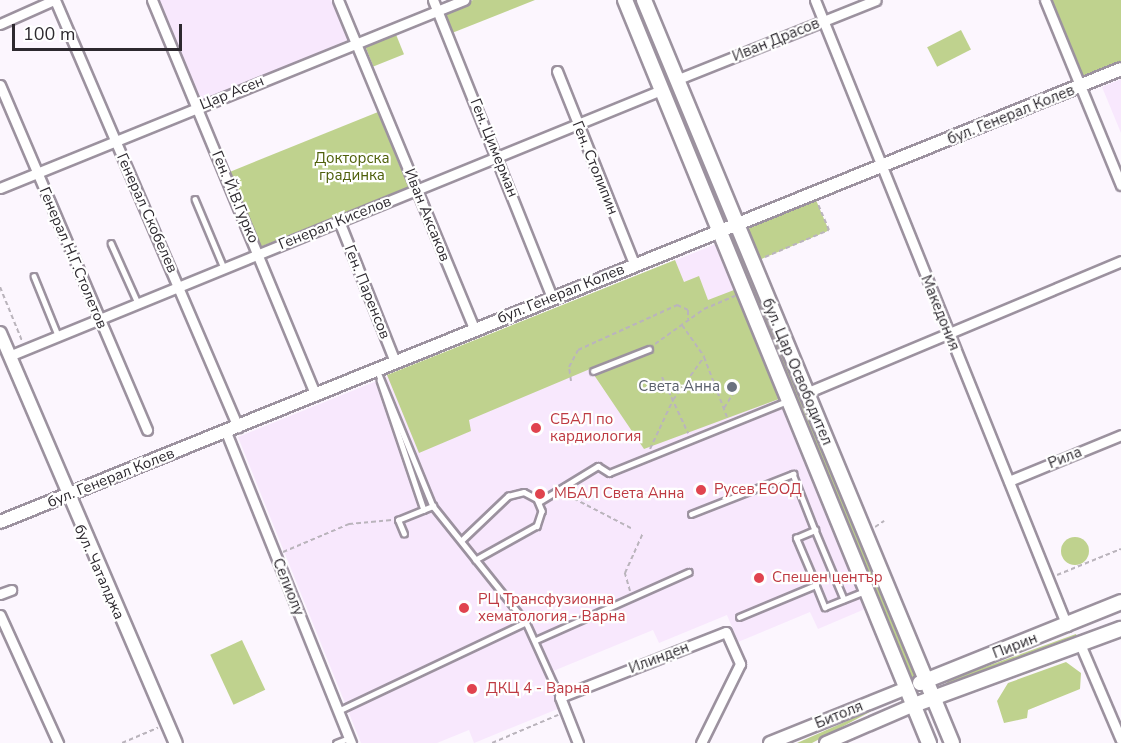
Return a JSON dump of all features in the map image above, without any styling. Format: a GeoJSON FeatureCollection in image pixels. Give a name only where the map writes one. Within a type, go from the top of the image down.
{"type":"FeatureCollection","features":[{"type":"Feature","properties":{"kind":"main road","name":"бул. Цар Освободител"},"geometry":{"type":"LineString","coordinates":[[625,0],[868,589],[929,743]]}},
{"type":"Feature","properties":{"kind":"main road","name":"бул. Цар Освободител"},"geometry":{"type":"LineString","coordinates":[[644,0],[751,263],[887,581],[952,743]]}},
{"type":"Feature","properties":{"kind":"main road"},"geometry":{"type":"LineString","coordinates":[[868,589],[887,581]]}},
{"type":"Feature","properties":{"kind":"main road","name":"Пирин"},"geometry":{"type":"LineString","coordinates":[[907,688],[1067,626],[1121,602]]}},
{"type":"Feature","properties":{"kind":"main road","name":"Пирин"},"geometry":{"type":"LineString","coordinates":[[914,705],[933,696],[1121,629]]}},
{"type":"Feature","properties":{"kind":"street"},"geometry":{"type":"LineString","coordinates":[[0,24],[55,0]]}},
{"type":"Feature","properties":{"kind":"street","name":"Генерал Скобелев"},"geometry":{"type":"LineString","coordinates":[[55,0],[178,286],[232,429]]}},
{"type":"Feature","properties":{"kind":"street","name":"Ген. Й.В.Гурко"},"geometry":{"type":"LineString","coordinates":[[152,0],[316,395]]}},
{"type":"Feature","properties":{"kind":"street","name":"Иван Аксаков"},"geometry":{"type":"LineString","coordinates":[[338,0],[475,330]]}},
{"type":"Feature","properties":{"kind":"street","name":"Ген. Цимерман"},"geometry":{"type":"LineString","coordinates":[[433,0],[498,156],[552,298]]}},
{"type":"Feature","properties":{"kind":"street","name":"Цар Асен"},"geometry":{"type":"LineString","coordinates":[[0,188],[464,0]]}},
{"type":"Feature","properties":{"kind":"street","name":"Македония"},"geometry":{"type":"LineString","coordinates":[[815,0],[884,167],[947,334],[1067,626]]}},
{"type":"Feature","properties":{"kind":"street","name":"Иван Драсов"},"geometry":{"type":"LineString","coordinates":[[676,80],[876,0]]}},
{"type":"Feature","properties":{"kind":"street"},"geometry":{"type":"LineString","coordinates":[[1045,0],[1121,185]]}},
{"type":"Feature","properties":{"kind":"street","name":"бул. Генерал Колев"},"geometry":{"type":"LineString","coordinates":[[0,522],[316,395],[378,375],[394,362],[720,229],[737,228],[1121,69]]}},
{"type":"Feature","properties":{"kind":"street","name":"Ген. Столипин"},"geometry":{"type":"LineString","coordinates":[[557,71],[634,264]]}},
{"type":"Feature","properties":{"kind":"street","name":"Генерал Н.Г.Столетов"},"geometry":{"type":"LineString","coordinates":[[0,85],[147,430]]}},
{"type":"Feature","properties":{"kind":"street","name":"Генерал Киселов"},"geometry":{"type":"LineString","coordinates":[[9,356],[661,90]]}},
{"type":"Feature","properties":{"kind":"street","name":"Ген. Паренсов"},"geometry":{"type":"LineString","coordinates":[[339,221],[394,362]]}},
{"type":"Feature","properties":{"kind":"street"},"geometry":{"type":"LineString","coordinates":[[806,393],[1121,261]]}},
{"type":"Feature","properties":{"kind":"street","name":"бул. Чаталджа"},"geometry":{"type":"LineString","coordinates":[[0,333],[67,497],[176,743]]}},
{"type":"Feature","properties":{"kind":"street","name":"Селиолу"},"geometry":{"type":"LineString","coordinates":[[232,429],[275,555],[350,740]]}},
{"type":"Feature","properties":{"kind":"street","name":"Рила"},"geometry":{"type":"LineString","coordinates":[[1009,481],[1121,435]]}},
{"type":"Feature","properties":{"kind":"street"},"geometry":{"type":"LineString","coordinates":[[0,594],[11,590]]}},
{"type":"Feature","properties":{"kind":"street"},"geometry":{"type":"LineString","coordinates":[[0,615],[58,743]]}},
{"type":"Feature","properties":{"kind":"street","name":"Илинден"},"geometry":{"type":"LineString","coordinates":[[560,697],[726,632],[740,664],[701,743]]}},
{"type":"Feature","properties":{"kind":"street"},"geometry":{"type":"LineString","coordinates":[[1080,644],[1121,740]]}},
{"type":"Feature","properties":{"kind":"street","name":"Битоля"},"geometry":{"type":"LineString","coordinates":[[770,743],[907,688]]}},
{"type":"Feature","properties":{"kind":"street"},"geometry":{"type":"LineString","coordinates":[[560,697],[578,743]]}},
{"type":"Feature","properties":{"kind":"street","name":"Битоля"},"geometry":{"type":"LineString","coordinates":[[826,743],[914,705]]}},
{"type":"Feature","properties":{"kind":"lane"},"geometry":{"type":"LineString","coordinates":[[195,199],[224,268]]}},
{"type":"Feature","properties":{"kind":"lane"},"geometry":{"type":"LineString","coordinates":[[111,243],[138,303]]}},
{"type":"Feature","properties":{"kind":"lane"},"geometry":{"type":"LineString","coordinates":[[34,276],[58,335]]}},
{"type":"Feature","properties":{"kind":"lane"},"geometry":{"type":"LineString","coordinates":[[593,371],[649,349]]}},
{"type":"Feature","properties":{"kind":"lane"},"geometry":{"type":"LineString","coordinates":[[378,375],[413,446],[433,506],[526,622],[560,697]]}},
{"type":"Feature","properties":{"kind":"lane"},"geometry":{"type":"LineString","coordinates":[[378,375],[424,510]]}},
{"type":"Feature","properties":{"kind":"lane"},"geometry":{"type":"LineString","coordinates":[[538,502],[598,466],[609,473],[790,400]]}},
{"type":"Feature","properties":{"kind":"lane"},"geometry":{"type":"LineString","coordinates":[[691,514],[793,474],[844,599]]}},
{"type":"Feature","properties":{"kind":"lane"},"geometry":{"type":"LineString","coordinates":[[462,540],[513,493],[531,495],[538,502],[537,526],[476,560]]}},
{"type":"Feature","properties":{"kind":"lane"},"geometry":{"type":"LineString","coordinates":[[404,534],[398,520],[433,506]]}},
{"type":"Feature","properties":{"kind":"lane"},"geometry":{"type":"LineString","coordinates":[[815,530],[796,538],[825,607],[868,589]]}},
{"type":"Feature","properties":{"kind":"lane"},"geometry":{"type":"LineString","coordinates":[[536,640],[689,572]]}},
{"type":"Feature","properties":{"kind":"lane"},"geometry":{"type":"LineString","coordinates":[[739,617],[816,585]]}},
{"type":"Feature","properties":{"kind":"lane"},"geometry":{"type":"LineString","coordinates":[[338,711],[526,622]]}},
{"type":"Feature","properties":{"kind":"lane"},"geometry":{"type":"LineString","coordinates":[[336,743],[350,740]]}},
{"type":"Feature","properties":{"kind":"path"},"geometry":{"type":"LineString","coordinates":[[751,263],[829,230],[814,196]]}},
{"type":"Feature","properties":{"kind":"path"},"geometry":{"type":"LineString","coordinates":[[824,219],[830,217]]}},
{"type":"Feature","properties":{"kind":"path"},"geometry":{"type":"LineString","coordinates":[[0,287],[25,349]]}},
{"type":"Feature","properties":{"kind":"path"},"geometry":{"type":"LineString","coordinates":[[649,349],[688,319],[746,291]]}},
{"type":"Feature","properties":{"kind":"path"},"geometry":{"type":"LineString","coordinates":[[572,381],[568,368],[578,350],[677,305],[688,310],[688,319]]}},
{"type":"Feature","properties":{"kind":"path"},"geometry":{"type":"LineString","coordinates":[[682,325],[704,357],[730,425]]}},
{"type":"Feature","properties":{"kind":"path"},"geometry":{"type":"LineString","coordinates":[[645,459],[673,400],[704,357]]}},
{"type":"Feature","properties":{"kind":"path"},"geometry":{"type":"LineString","coordinates":[[662,377],[692,441]]}},
{"type":"Feature","properties":{"kind":"path"},"geometry":{"type":"LineString","coordinates":[[724,408],[738,386]]}},
{"type":"Feature","properties":{"kind":"path"},"geometry":{"type":"LineString","coordinates":[[545,497],[577,497],[631,528]]}},
{"type":"Feature","properties":{"kind":"path"},"geometry":{"type":"LineString","coordinates":[[275,555],[349,524],[398,520]]}},
{"type":"Feature","properties":{"kind":"path"},"geometry":{"type":"LineString","coordinates":[[632,596],[625,573],[643,533]]}},
{"type":"Feature","properties":{"kind":"path"},"geometry":{"type":"LineString","coordinates":[[1048,578],[1121,549]]}},
{"type":"Feature","properties":{"kind":"path"},"geometry":{"type":"LineString","coordinates":[[492,743],[566,712]]}},
{"type":"Feature","properties":{"kind":"path"},"geometry":{"type":"LineString","coordinates":[[122,743],[168,724]]}},
{"type":"Feature","properties":{"kind":"shaded area"},"geometry":{"type":"Polygon","coordinates":[[[156,0],[331,0],[348,40],[199,102],[156,0]]]}},
{"type":"Feature","properties":{"kind":"shaded area"},"geometry":{"type":"Polygon","coordinates":[[[1121,79],[1121,133],[1102,87],[1121,79]]]}},
{"type":"Feature","properties":{"kind":"shaded area","name":"МБАЛ Света Анна"},"geometry":{"type":"Polygon","coordinates":[[[716,244],[865,609],[818,629],[810,612],[738,642],[727,615],[659,643],[653,630],[546,674],[560,708],[474,743],[469,730],[437,743],[361,743],[238,437],[716,244]]]}},
{"type":"Feature","properties":{"kind":"green space"},"geometry":{"type":"Polygon","coordinates":[[[473,0],[535,0],[452,33],[444,12],[473,0]]]}},
{"type":"Feature","properties":{"kind":"green space"},"geometry":{"type":"Polygon","coordinates":[[[625,0],[644,0],[926,680],[907,688],[625,0]]]}},
{"type":"Feature","properties":{"kind":"green space"},"geometry":{"type":"Polygon","coordinates":[[[1050,0],[1121,0],[1121,64],[1082,79],[1050,0]]]}},
{"type":"Feature","properties":{"kind":"green space"},"geometry":{"type":"Polygon","coordinates":[[[961,30],[971,50],[937,67],[927,47],[961,30]]]}},
{"type":"Feature","properties":{"kind":"green space"},"geometry":{"type":"Polygon","coordinates":[[[395,32],[404,54],[373,67],[364,44],[395,32]]]}},
{"type":"Feature","properties":{"kind":"green space","name":"Докторска градинка"},"geometry":{"type":"Polygon","coordinates":[[[378,112],[408,187],[260,247],[230,172],[378,112]]]}},
{"type":"Feature","properties":{"kind":"green space"},"geometry":{"type":"Polygon","coordinates":[[[816,200],[829,230],[757,261],[744,230],[816,200]]]}},
{"type":"Feature","properties":{"kind":"green space"},"geometry":{"type":"Polygon","coordinates":[[[675,260],[684,282],[699,276],[708,300],[734,290],[779,399],[644,449],[590,369],[469,420],[471,431],[419,453],[387,375],[675,260]]]}},
{"type":"Feature","properties":{"kind":"green space"},"geometry":{"type":"Polygon","coordinates":[[[1075,537],[1085,541],[1089,551],[1085,561],[1075,565],[1065,561],[1061,551],[1065,541],[1075,537]]]}},
{"type":"Feature","properties":{"kind":"green space"},"geometry":{"type":"Polygon","coordinates":[[[1076,634],[1078,639],[949,687],[946,681],[1076,634]]]}},
{"type":"Feature","properties":{"kind":"green space"},"geometry":{"type":"Polygon","coordinates":[[[242,640],[265,690],[234,705],[210,655],[242,640]]]}},
{"type":"Feature","properties":{"kind":"green space"},"geometry":{"type":"Polygon","coordinates":[[[1066,662],[1081,673],[1080,689],[1028,710],[1027,718],[1004,723],[997,701],[1008,683],[1066,662]]]}},
{"type":"Feature","properties":{"kind":"green space"},"geometry":{"type":"Polygon","coordinates":[[[881,706],[812,743],[797,743],[881,706]]]}},
{"type":"Feature","properties":{"kind":"place","name":"Света Анна"},"geometry":{"type":"Point","coordinates":[732,387]}},
{"type":"Feature","properties":{"kind":"place","name":"СБАЛ по кардиология"},"geometry":{"type":"Point","coordinates":[536,428]}},
{"type":"Feature","properties":{"kind":"place","name":"Русев ЕООД"},"geometry":{"type":"Point","coordinates":[701,490]}},
{"type":"Feature","properties":{"kind":"place","name":"МБАЛ Света Анна"},"geometry":{"type":"Point","coordinates":[540,494]}},
{"type":"Feature","properties":{"kind":"place","name":"Спешен център"},"geometry":{"type":"Point","coordinates":[759,578]}},
{"type":"Feature","properties":{"kind":"place","name":"РЦ Трансфузионна хематология - Варна"},"geometry":{"type":"Point","coordinates":[464,608]}},
{"type":"Feature","properties":{"kind":"place","name":"ДКЦ 4 - Варна"},"geometry":{"type":"Point","coordinates":[472,689]}}]}
